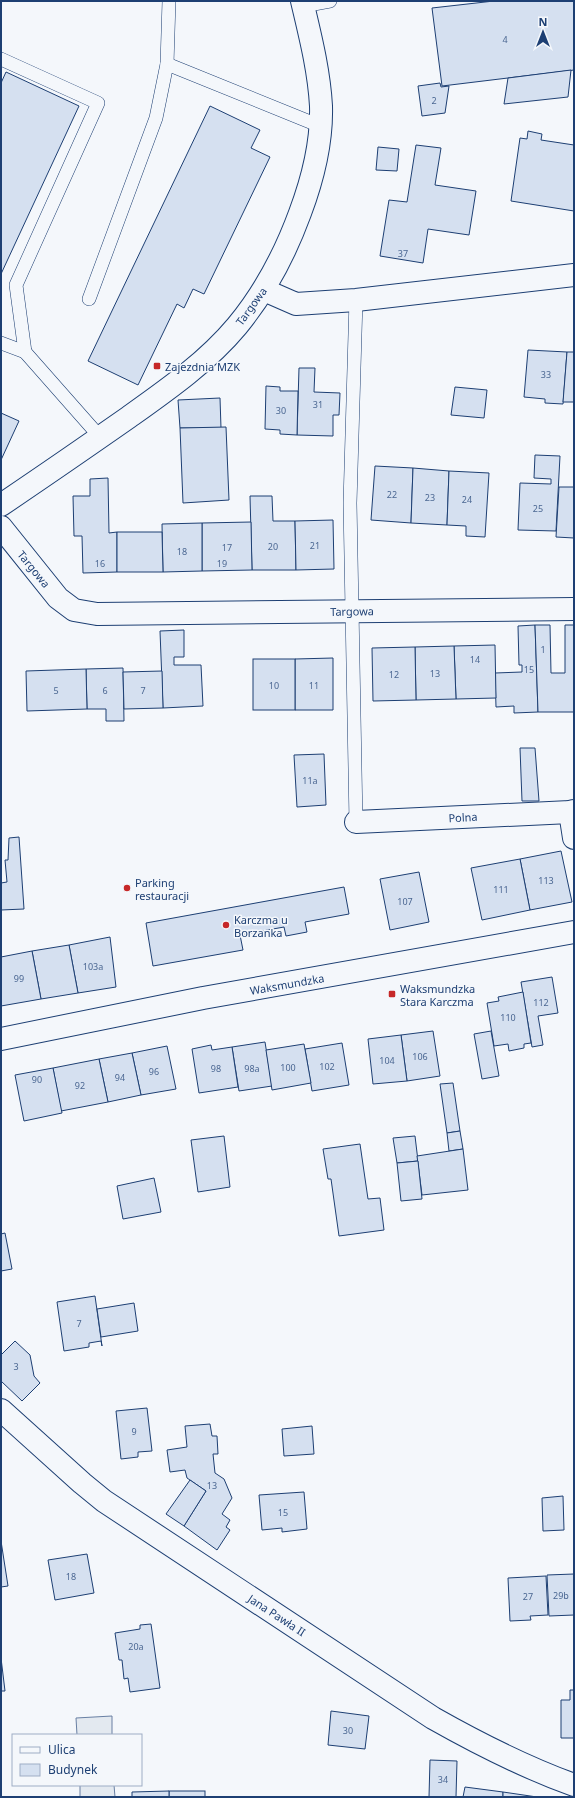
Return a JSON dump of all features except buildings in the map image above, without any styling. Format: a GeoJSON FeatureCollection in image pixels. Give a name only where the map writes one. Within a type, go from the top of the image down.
{"type":"FeatureCollection","features":[{"type":"Feature","properties":{"kind":"street","name":"Targowa"},"geometry":{"type":"LineString","coordinates":[[1,505],[168,388],[210,354],[237,326],[264,290],[288,241],[307,194],[320,126],[321,106],[318,81],[303,3]]}},
{"type":"Feature","properties":{"kind":"street"},"geometry":{"type":"LineString","coordinates":[[264,290],[296,304],[356,300],[574,275]]}},
{"type":"Feature","properties":{"kind":"street","name":"Targowa"},"geometry":{"type":"LineString","coordinates":[[1,527],[58,598],[74,610],[97,614],[574,609]]}},
{"type":"Feature","properties":{"kind":"street","name":"Polna"},"geometry":{"type":"LineString","coordinates":[[356,822],[572,812],[574,838]]}},
{"type":"Feature","properties":{"kind":"street","name":"Waksmundzka"},"geometry":{"type":"LineString","coordinates":[[1,1039],[203,998],[574,932]]}},
{"type":"Feature","properties":{"kind":"street","name":"Jana Pawła II"},"geometry":{"type":"LineString","coordinates":[[1,1410],[82,1483],[104,1500],[433,1718],[478,1744],[543,1774],[574,1785]]}},
{"type":"Feature","properties":{"kind":"lane"},"geometry":{"type":"LineString","coordinates":[[89,299],[156,118],[167,64],[169,1]]}},
{"type":"Feature","properties":{"kind":"lane"},"geometry":{"type":"LineString","coordinates":[[303,3],[330,1]]}},
{"type":"Feature","properties":{"kind":"lane"},"geometry":{"type":"LineString","coordinates":[[1,59],[98,103],[16,285],[25,352]]}},
{"type":"Feature","properties":{"kind":"lane"},"geometry":{"type":"LineString","coordinates":[[167,64],[320,126]]}},
{"type":"Feature","properties":{"kind":"lane"},"geometry":{"type":"LineString","coordinates":[[356,300],[350,503],[356,822]]}},
{"type":"Feature","properties":{"kind":"lane"},"geometry":{"type":"LineString","coordinates":[[1,343],[25,352],[100,437]]}},
{"type":"Feature","properties":{"kind":"shaded area"},"geometry":{"type":"Polygon","coordinates":[[[112,1716],[112,1734],[77,1734],[76,1718],[112,1716]]]}},
{"type":"Feature","properties":{"kind":"shaded area"},"geometry":{"type":"Polygon","coordinates":[[[80,1786],[114,1786],[115,1797],[80,1797],[80,1786]]]}},
{"type":"Feature","properties":{"kind":"place","name":"Zajezdnia MZK"},"geometry":{"type":"Point","coordinates":[157,366]}},
{"type":"Feature","properties":{"kind":"place","name":"Parking restauracji"},"geometry":{"type":"Point","coordinates":[127,888]}},
{"type":"Feature","properties":{"kind":"place","name":"Karczma u Borzanka"},"geometry":{"type":"Point","coordinates":[226,925]}},
{"type":"Feature","properties":{"kind":"place","name":"Waksmundzka Stara Karczma"},"geometry":{"type":"Point","coordinates":[392,994]}}]}
